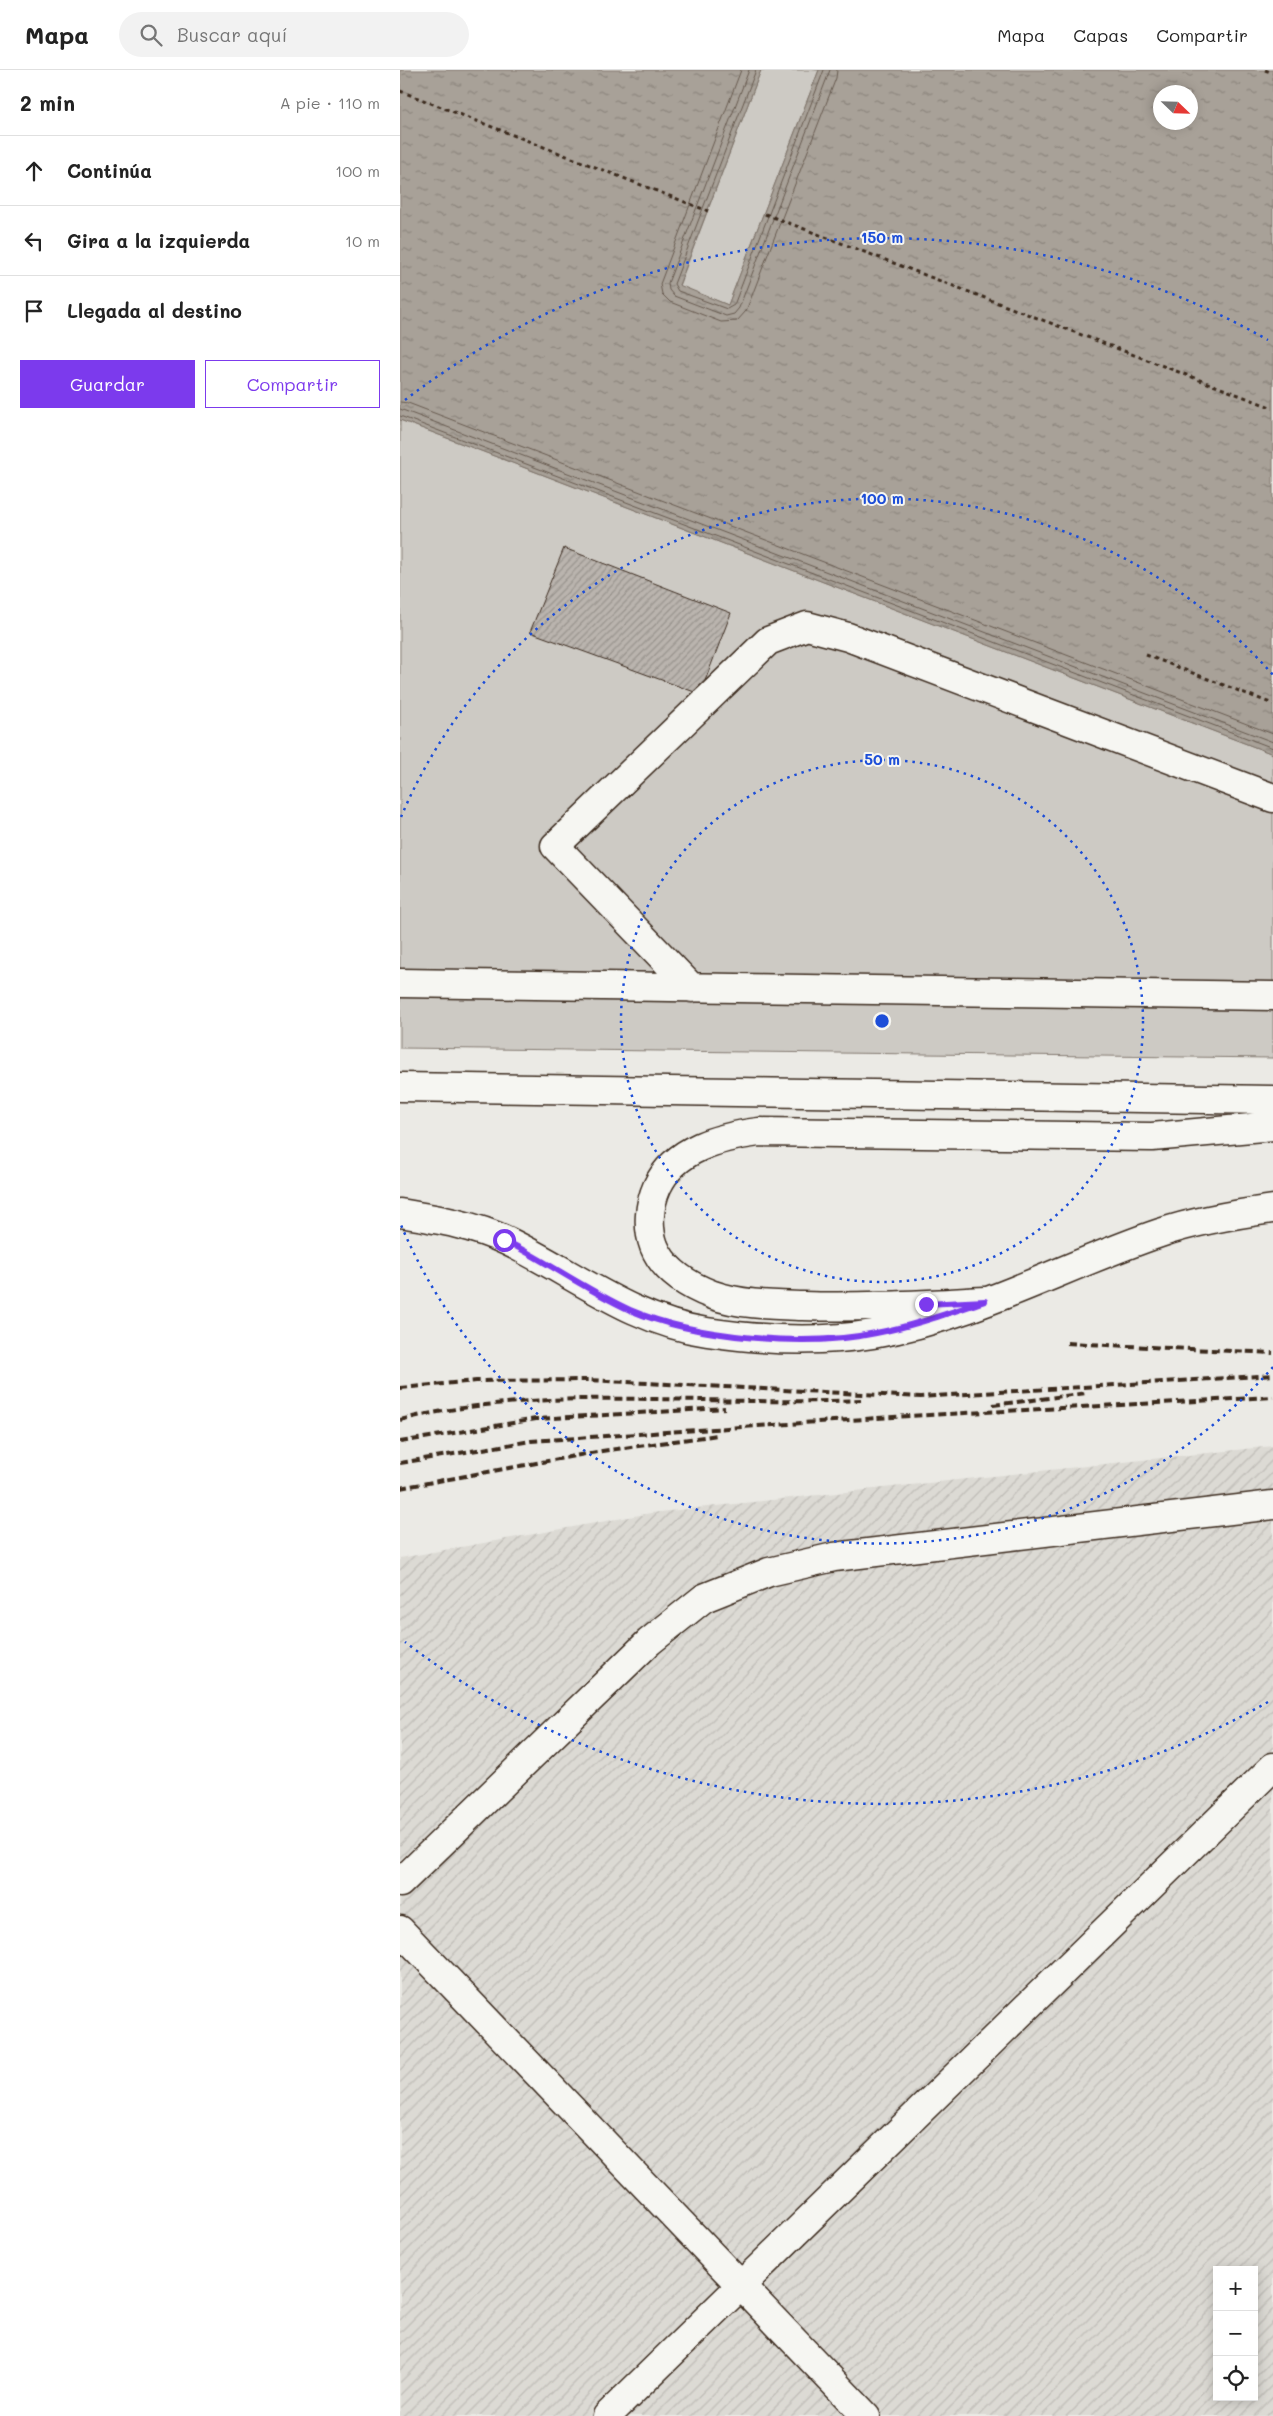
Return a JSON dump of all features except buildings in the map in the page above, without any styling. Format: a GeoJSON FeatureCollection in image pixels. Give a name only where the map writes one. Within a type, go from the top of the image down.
{"type":"FeatureCollection","features":[{"type":"Feature","properties":{"kind":"street"},"geometry":{"type":"LineString","coordinates":[[692,988],[555,846],[768,641],[807,626],[848,637],[1273,798]]}},
{"type":"Feature","properties":{"kind":"street"},"geometry":{"type":"LineString","coordinates":[[400,983],[1273,996]]}},
{"type":"Feature","properties":{"kind":"street"},"geometry":{"type":"LineString","coordinates":[[400,1087],[1273,1100]]}},
{"type":"Feature","properties":{"kind":"street"},"geometry":{"type":"LineString","coordinates":[[985,1301],[846,1307],[775,1305],[739,1301],[714,1295],[687,1282],[672,1271],[659,1256],[652,1239],[650,1216],[652,1197],[661,1178],[689,1152],[729,1136],[759,1132],[1152,1137],[1273,1126]]}},
{"type":"Feature","properties":{"kind":"street"},"geometry":{"type":"LineString","coordinates":[[400,1213],[444,1220],[504,1240],[536,1256],[629,1310],[673,1326],[708,1332],[782,1339],[832,1340],[874,1334],[916,1324],[985,1301],[1163,1232],[1273,1209]]}},
{"type":"Feature","properties":{"kind":"street"},"geometry":{"type":"LineString","coordinates":[[400,1883],[648,1642],[704,1598],[769,1572],[834,1557],[1273,1505]]}},
{"type":"Feature","properties":{"kind":"street"},"geometry":{"type":"LineString","coordinates":[[607,2416],[1273,1767]]}},
{"type":"Feature","properties":{"kind":"street"},"geometry":{"type":"LineString","coordinates":[[400,1930],[866,2416]]}},
{"type":"Feature","properties":{"kind":"path"},"geometry":{"type":"LineString","coordinates":[[1265,70],[1273,73]]}},
{"type":"Feature","properties":{"kind":"path"},"geometry":{"type":"LineString","coordinates":[[400,91],[708,211]]}},
{"type":"Feature","properties":{"kind":"path"},"geometry":{"type":"LineString","coordinates":[[764,214],[1273,408]]}},
{"type":"Feature","properties":{"kind":"path"},"geometry":{"type":"LineString","coordinates":[[1146,655],[1273,704]]}},
{"type":"Feature","properties":{"kind":"shaded area"},"geometry":{"type":"Polygon","coordinates":[[[761,70],[819,70],[728,305],[679,286],[761,70]]]}},
{"type":"Feature","properties":{"kind":"shaded area"},"geometry":{"type":"Polygon","coordinates":[[[400,420],[1273,754],[1273,1058],[400,1048],[400,420]]]}},
{"type":"Feature","properties":{"kind":"shaded area"},"geometry":{"type":"Polygon","coordinates":[[[1273,1446],[1273,2416],[400,2416],[400,1558],[651,1513],[1273,1446]]]}},
{"type":"Feature","properties":{"kind":"water"},"geometry":{"type":"Polygon","coordinates":[[[400,70],[761,70],[679,285],[728,305],[819,70],[1273,70],[1273,754],[400,420],[400,70]]]}},
{"type":"Feature","properties":{"kind":"railway"},"geometry":{"type":"LineString","coordinates":[[1067,1343],[1273,1353]]}},
{"type":"Feature","properties":{"kind":"railway"},"geometry":{"type":"LineString","coordinates":[[400,1388],[476,1381],[588,1380],[921,1397],[1273,1375]]}},
{"type":"Feature","properties":{"kind":"railway"},"geometry":{"type":"LineString","coordinates":[[993,1405],[1087,1393]]}},
{"type":"Feature","properties":{"kind":"railway"},"geometry":{"type":"LineString","coordinates":[[400,1463],[531,1441],[909,1416],[1273,1397]]}},
{"type":"Feature","properties":{"kind":"railway"},"geometry":{"type":"LineString","coordinates":[[400,1420],[457,1409],[514,1402],[572,1399],[861,1400]]}},
{"type":"Feature","properties":{"kind":"railway"},"geometry":{"type":"LineString","coordinates":[[400,1442],[536,1419],[725,1408]]}},
{"type":"Feature","properties":{"kind":"railway"},"geometry":{"type":"LineString","coordinates":[[400,1488],[602,1451],[718,1435]]}},
{"type":"Feature","properties":{"kind":"route"},"geometry":{"type":"LineString","coordinates":[[504,1240],[536,1256],[629,1310],[673,1326],[708,1332],[782,1339],[832,1340],[874,1334],[916,1324],[985,1301],[926,1304]]}}]}
